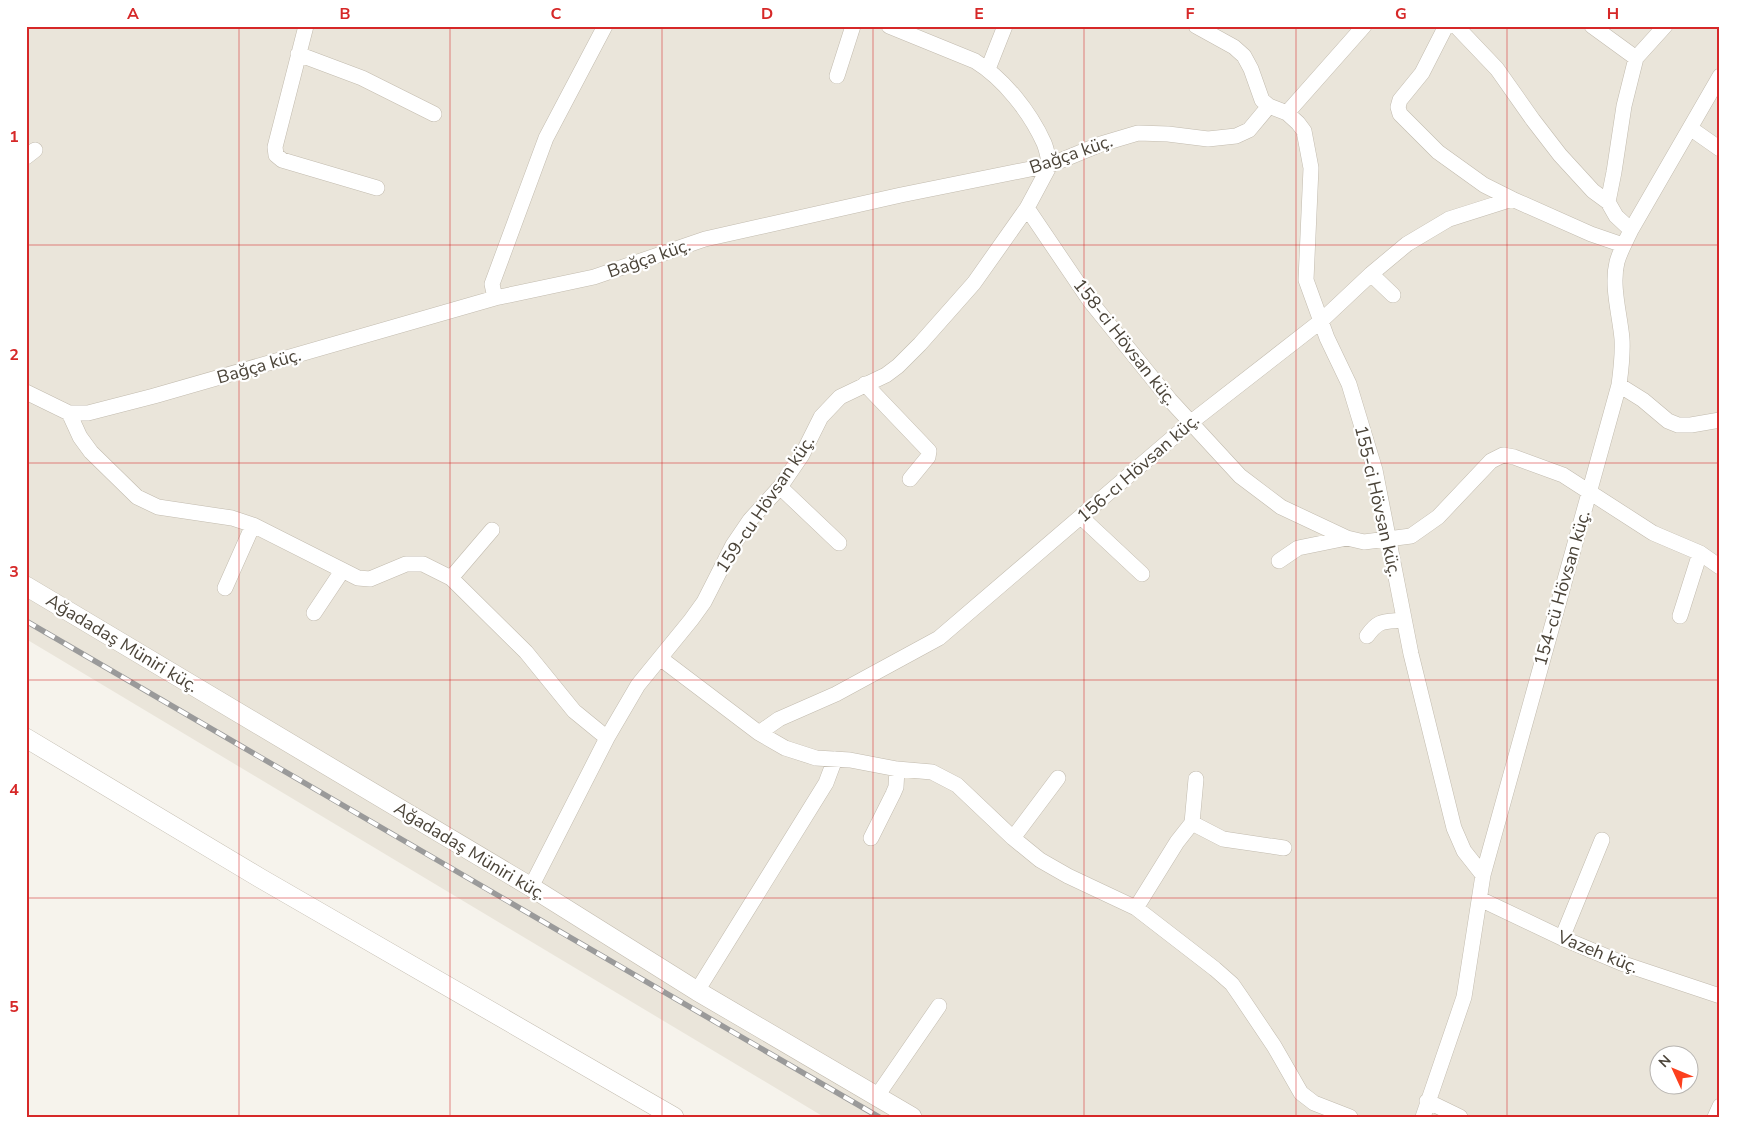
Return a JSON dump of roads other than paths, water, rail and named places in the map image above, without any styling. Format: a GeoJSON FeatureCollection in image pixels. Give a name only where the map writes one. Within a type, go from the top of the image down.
{"type":"FeatureCollection","features":[{"type":"Feature","properties":{"kind":"street"},"geometry":{"type":"LineString","coordinates":[[306,26],[275,147],[276,155],[282,160],[377,188]]}},
{"type":"Feature","properties":{"kind":"street"},"geometry":{"type":"LineString","coordinates":[[495,298],[492,284],[546,138],[605,26]]}},
{"type":"Feature","properties":{"kind":"street"},"geometry":{"type":"LineString","coordinates":[[837,76],[854,26]]}},
{"type":"Feature","properties":{"kind":"street"},"geometry":{"type":"LineString","coordinates":[[889,26],[975,61],[988,69],[1020,102],[1044,144],[1050,165]]}},
{"type":"Feature","properties":{"kind":"street"},"geometry":{"type":"LineString","coordinates":[[988,69],[1005,26]]}},
{"type":"Feature","properties":{"kind":"street"},"geometry":{"type":"LineString","coordinates":[[1196,26],[1234,47],[1244,56],[1251,69],[1262,100],[1269,106]]}},
{"type":"Feature","properties":{"kind":"street"},"geometry":{"type":"LineString","coordinates":[[1287,113],[1364,26]]}},
{"type":"Feature","properties":{"kind":"street"},"geometry":{"type":"LineString","coordinates":[[1446,26],[1422,72],[1400,100],[1398,107],[1400,114],[1438,152],[1484,185],[1591,234],[1623,245]]}},
{"type":"Feature","properties":{"kind":"street"},"geometry":{"type":"LineString","coordinates":[[1456,26],[1497,69],[1560,155],[1593,191],[1608,202],[1616,216],[1631,230]]}},
{"type":"Feature","properties":{"kind":"street"},"geometry":{"type":"LineString","coordinates":[[1592,26],[1636,58]]}},
{"type":"Feature","properties":{"kind":"street"},"geometry":{"type":"LineString","coordinates":[[1608,202],[1624,106],[1636,58],[1665,26]]}},
{"type":"Feature","properties":{"kind":"street"},"geometry":{"type":"LineString","coordinates":[[298,54],[362,78],[434,114]]}},
{"type":"Feature","properties":{"kind":"street","name":"154-cü Hövsan küç."},"geometry":{"type":"LineString","coordinates":[[1423,1117],[1464,998],[1483,875],[1502,800],[1619,385],[1622,365],[1622,340],[1616,286],[1617,264],[1623,245],[1631,230],[1720,76]]}},
{"type":"Feature","properties":{"kind":"street","name":"Bağça küç."},"geometry":{"type":"LineString","coordinates":[[26,392],[69,413],[88,413],[154,396],[495,298],[594,276],[705,239],[901,195],[1050,165],[1101,144],[1138,133],[1168,134],[1208,139],[1236,136],[1249,130],[1269,106]]}},
{"type":"Feature","properties":{"kind":"street","name":"155-ci Hövsan küç."},"geometry":{"type":"LineString","coordinates":[[1269,106],[1287,113],[1304,131],[1311,168],[1306,280],[1327,338],[1349,384],[1375,470],[1411,654],[1454,828],[1464,852],[1483,875]]}},
{"type":"Feature","properties":{"kind":"street"},"geometry":{"type":"LineString","coordinates":[[1690,128],[1720,150]]}},
{"type":"Feature","properties":{"kind":"street","name":"159-cu Hövsan küç."},"geometry":{"type":"LineString","coordinates":[[531,887],[607,738],[638,685],[704,602],[750,520],[780,487],[802,455],[821,417],[840,397],[886,375],[920,344],[974,283],[1027,208],[1050,165]]}},
{"type":"Feature","properties":{"kind":"street","name":"156-cı Hövsan küç."},"geometry":{"type":"LineString","coordinates":[[759,733],[779,719],[836,694],[939,638],[1190,423],[1321,321],[1371,274],[1407,244],[1449,218],[1512,199]]}},
{"type":"Feature","properties":{"kind":"street","name":"158-ci Hövsan küç."},"geometry":{"type":"LineString","coordinates":[[1027,208],[1090,300],[1170,400],[1240,476],[1281,507],[1347,538],[1364,542],[1411,536],[1438,517],[1491,461],[1503,455],[1514,457],[1563,475],[1653,533],[1700,553],[1720,567]]}},
{"type":"Feature","properties":{"kind":"street"},"geometry":{"type":"LineString","coordinates":[[1371,274],[1393,295]]}},
{"type":"Feature","properties":{"kind":"street"},"geometry":{"type":"LineString","coordinates":[[865,384],[929,451],[928,457],[910,479]]}},
{"type":"Feature","properties":{"kind":"street"},"geometry":{"type":"LineString","coordinates":[[1619,385],[1643,400],[1668,421],[1678,425],[1720,420]]}},
{"type":"Feature","properties":{"kind":"street"},"geometry":{"type":"LineString","coordinates":[[69,413],[80,437],[91,452],[137,497],[158,507],[232,518],[253,525],[358,578],[370,579],[406,564],[423,564],[451,578],[526,652],[574,711],[607,738]]}},
{"type":"Feature","properties":{"kind":"street"},"geometry":{"type":"LineString","coordinates":[[780,487],[839,543]]}},
{"type":"Feature","properties":{"kind":"street"},"geometry":{"type":"LineString","coordinates":[[1081,517],[1142,574]]}},
{"type":"Feature","properties":{"kind":"street"},"geometry":{"type":"LineString","coordinates":[[225,588],[253,525]]}},
{"type":"Feature","properties":{"kind":"street"},"geometry":{"type":"LineString","coordinates":[[451,578],[492,530]]}},
{"type":"Feature","properties":{"kind":"street"},"geometry":{"type":"LineString","coordinates":[[1279,561],[1298,548],[1347,538]]}},
{"type":"Feature","properties":{"kind":"street"},"geometry":{"type":"LineString","coordinates":[[1680,616],[1700,553]]}},
{"type":"Feature","properties":{"kind":"street"},"geometry":{"type":"LineString","coordinates":[[314,613],[342,571]]}},
{"type":"Feature","properties":{"kind":"street","name":"Ağadadaş Müniri küç."},"geometry":{"type":"LineString","coordinates":[[26,586],[531,887],[697,991],[912,1117]]}},
{"type":"Feature","properties":{"kind":"street"},"geometry":{"type":"LineString","coordinates":[[1367,636],[1379,622],[1404,620]]}},
{"type":"Feature","properties":{"kind":"street"},"geometry":{"type":"LineString","coordinates":[[660,658],[759,733],[785,748],[816,758],[850,760],[897,769],[932,772],[957,785],[1013,838],[1040,860],[1068,876],[1136,908],[1215,969],[1232,984],[1274,1046],[1301,1093],[1314,1104],[1350,1117]]}},
{"type":"Feature","properties":{"kind":"street"},"geometry":{"type":"LineString","coordinates":[[26,738],[251,873],[674,1117]]}},
{"type":"Feature","properties":{"kind":"street"},"geometry":{"type":"LineString","coordinates":[[697,991],[826,783],[835,759]]}},
{"type":"Feature","properties":{"kind":"street"},"geometry":{"type":"LineString","coordinates":[[872,838],[894,794],[897,769]]}},
{"type":"Feature","properties":{"kind":"street"},"geometry":{"type":"LineString","coordinates":[[1013,838],[1058,778]]}},
{"type":"Feature","properties":{"kind":"street"},"geometry":{"type":"LineString","coordinates":[[1136,908],[1177,842],[1192,823],[1196,780]]}},
{"type":"Feature","properties":{"kind":"street"},"geometry":{"type":"LineString","coordinates":[[1192,823],[1223,839],[1284,848]]}},
{"type":"Feature","properties":{"kind":"street"},"geometry":{"type":"LineString","coordinates":[[1562,938],[1602,840]]}},
{"type":"Feature","properties":{"kind":"street","name":"Vazeh küç."},"geometry":{"type":"LineString","coordinates":[[1480,899],[1562,938],[1624,964],[1720,996]]}},
{"type":"Feature","properties":{"kind":"street"},"geometry":{"type":"LineString","coordinates":[[877,1096],[939,1006]]}},
{"type":"Feature","properties":{"kind":"street"},"geometry":{"type":"LineString","coordinates":[[1427,1101],[1460,1117]]}},
{"type":"Feature","properties":{"kind":"street"},"geometry":{"type":"LineString","coordinates":[[1715,1117],[1720,1106]]}},
{"type":"Feature","properties":{"kind":"railway"},"geometry":{"type":"LineString","coordinates":[[26,621],[879,1117]]}}]}
